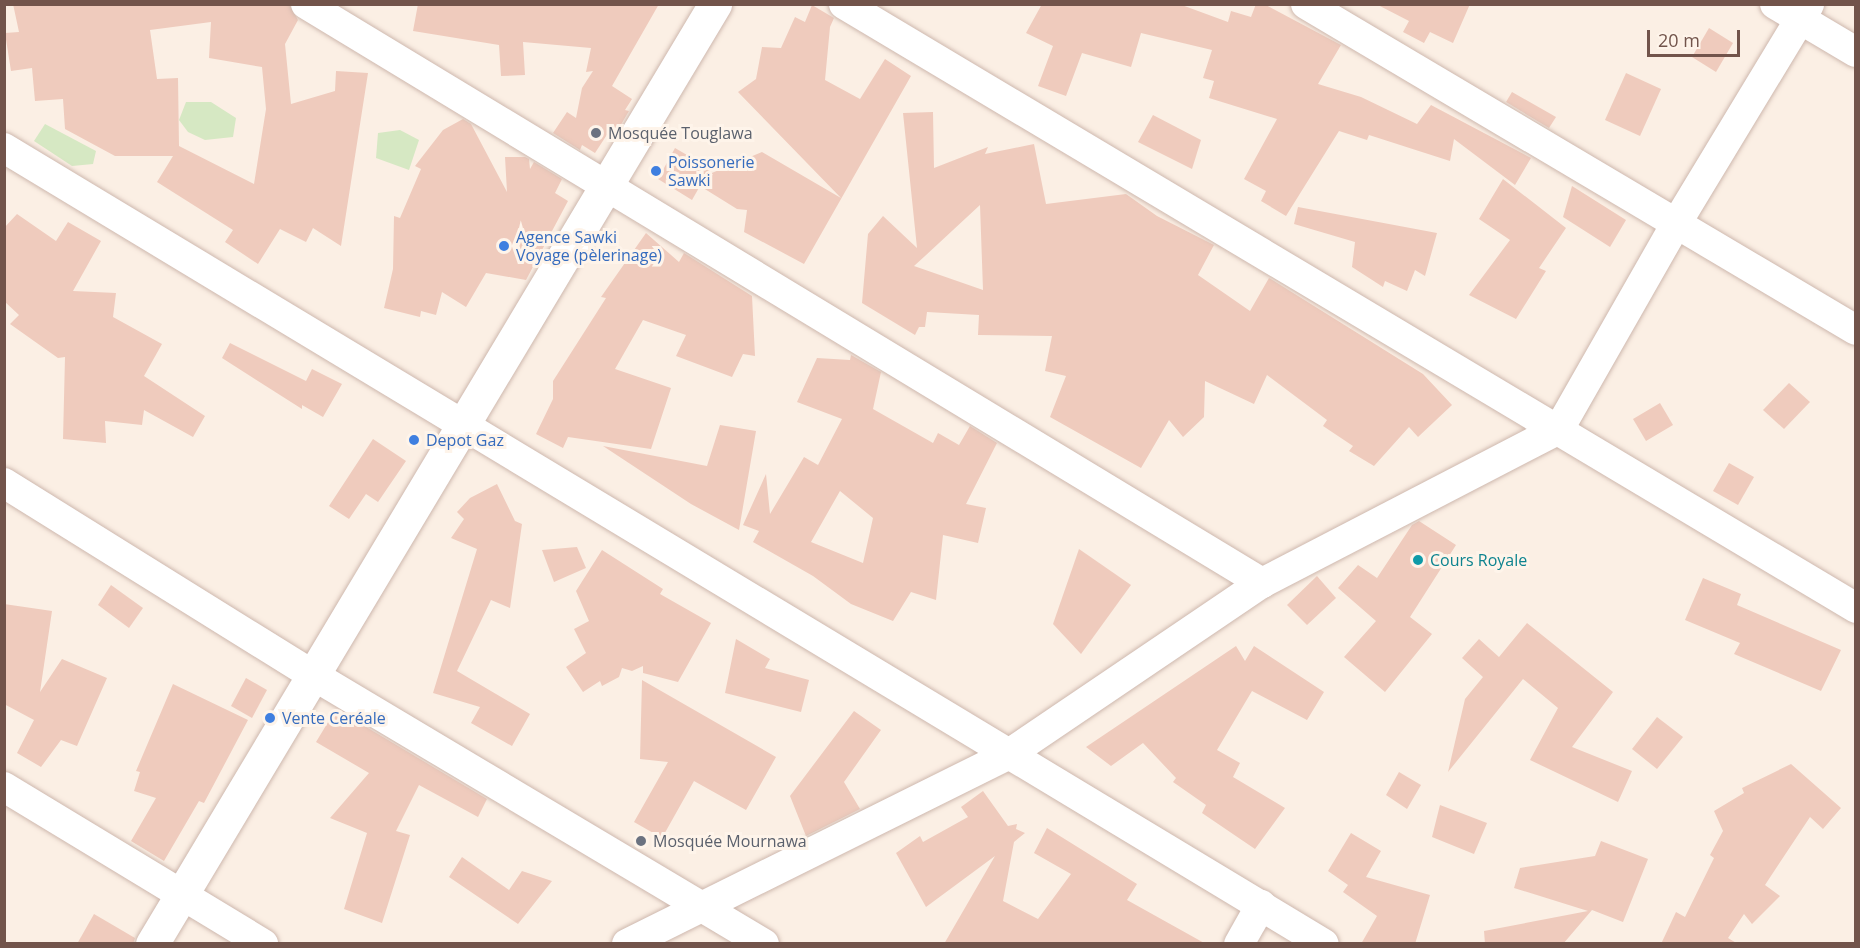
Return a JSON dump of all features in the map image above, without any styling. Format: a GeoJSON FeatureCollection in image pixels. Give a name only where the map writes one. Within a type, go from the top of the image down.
{"type":"FeatureCollection","features":[{"type":"Feature","properties":{"kind":"street"},"geometry":{"type":"LineString","coordinates":[[306,4],[605,188],[1262,583]]}},
{"type":"Feature","properties":{"kind":"street"},"geometry":{"type":"LineString","coordinates":[[152,944],[715,4]]}},
{"type":"Feature","properties":{"kind":"street"},"geometry":{"type":"LineString","coordinates":[[843,4],[1856,608]]}},
{"type":"Feature","properties":{"kind":"street"},"geometry":{"type":"LineString","coordinates":[[1306,4],[1856,330]]}},
{"type":"Feature","properties":{"kind":"street"},"geometry":{"type":"LineString","coordinates":[[627,944],[1009,754],[1262,583],[1559,429],[1795,9],[1856,52]]}},
{"type":"Feature","properties":{"kind":"street"},"geometry":{"type":"LineString","coordinates":[[4,148],[1324,944]]}},
{"type":"Feature","properties":{"kind":"street"},"geometry":{"type":"LineString","coordinates":[[4,483],[313,675],[764,944]]}},
{"type":"Feature","properties":{"kind":"street"},"geometry":{"type":"LineString","coordinates":[[4,788],[263,944]]}},
{"type":"Feature","properties":{"kind":"street"},"geometry":{"type":"LineString","coordinates":[[1239,944],[1261,905]]}},
{"type":"Feature","properties":{"kind":"green space"},"geometry":{"type":"Polygon","coordinates":[[[186,102],[211,102],[236,118],[233,137],[205,140],[188,132],[179,120],[186,102]]]}},
{"type":"Feature","properties":{"kind":"green space"},"geometry":{"type":"Polygon","coordinates":[[[45,124],[96,151],[93,164],[72,166],[34,141],[45,124]]]}},
{"type":"Feature","properties":{"kind":"green space"},"geometry":{"type":"Polygon","coordinates":[[[400,130],[419,140],[409,170],[376,158],[378,133],[400,130]]]}},
{"type":"Feature","properties":{"kind":"building"},"geometry":{"type":"Polygon","coordinates":[[[13,4],[289,4],[298,20],[285,44],[291,104],[335,91],[336,71],[368,73],[341,246],[313,228],[306,242],[280,229],[258,264],[225,242],[233,230],[157,182],[173,156],[115,156],[65,129],[63,99],[35,101],[32,68],[11,71],[5,33],[19,32],[13,4]],[[211,22],[150,30],[157,79],[178,78],[179,146],[254,184],[266,109],[262,67],[209,58],[211,22]]]}},
{"type":"Feature","properties":{"kind":"building"},"geometry":{"type":"Polygon","coordinates":[[[418,4],[659,4],[612,86],[632,99],[625,110],[629,111],[616,133],[610,130],[595,153],[582,145],[580,150],[553,133],[567,112],[576,118],[582,88],[593,71],[586,72],[591,48],[523,42],[525,75],[501,76],[499,45],[413,31],[418,4]]]}},
{"type":"Feature","properties":{"kind":"building"},"geometry":{"type":"Polygon","coordinates":[[[1042,4],[1179,4],[1228,22],[1231,11],[1251,17],[1256,4],[1264,4],[1341,45],[1318,84],[1361,97],[1417,124],[1431,105],[1531,158],[1515,185],[1454,139],[1450,161],[1369,135],[1367,140],[1339,131],[1286,216],[1261,201],[1266,191],[1244,179],[1277,119],[1209,98],[1214,81],[1203,78],[1212,50],[1141,33],[1131,67],[1082,53],[1066,96],[1038,86],[1053,46],[1026,33],[1042,4]]]}},
{"type":"Feature","properties":{"kind":"building"},"geometry":{"type":"Polygon","coordinates":[[[1376,4],[1470,4],[1453,43],[1430,32],[1424,43],[1403,32],[1409,21],[1376,4]]]}},
{"type":"Feature","properties":{"kind":"building"},"geometry":{"type":"Polygon","coordinates":[[[812,5],[834,18],[830,27],[825,80],[860,99],[885,59],[911,76],[804,264],[744,232],[747,210],[737,209],[700,186],[692,200],[658,179],[675,148],[711,169],[707,175],[762,152],[841,198],[738,92],[756,79],[762,47],[781,48],[795,17],[805,22],[812,5]]]}},
{"type":"Feature","properties":{"kind":"building"},"geometry":{"type":"Polygon","coordinates":[[[1709,28],[1733,43],[1716,72],[1692,57],[1709,28]]]}},
{"type":"Feature","properties":{"kind":"building"},"geometry":{"type":"Polygon","coordinates":[[[1626,73],[1661,89],[1640,136],[1605,120],[1626,73]]]}},
{"type":"Feature","properties":{"kind":"building"},"geometry":{"type":"Polygon","coordinates":[[[1512,92],[1556,117],[1549,128],[1506,102],[1512,92]]]}},
{"type":"Feature","properties":{"kind":"building"},"geometry":{"type":"Polygon","coordinates":[[[933,112],[934,168],[988,147],[985,154],[1034,144],[1046,204],[1126,194],[1157,216],[1214,245],[1198,275],[1250,311],[1269,278],[1423,374],[1452,405],[1418,437],[1409,427],[1374,466],[1349,451],[1353,446],[1323,426],[1327,420],[1267,375],[1254,404],[1205,381],[1204,417],[1183,437],[1169,420],[1141,468],[1050,417],[1066,376],[1045,371],[1052,336],[978,335],[979,315],[927,312],[925,327],[919,327],[915,335],[862,303],[868,234],[883,216],[917,248],[903,113],[933,112]],[[980,205],[914,266],[983,290],[980,205]]]}},
{"type":"Feature","properties":{"kind":"building"},"geometry":{"type":"Polygon","coordinates":[[[1153,115],[1201,140],[1192,169],[1138,142],[1153,115]]]}},
{"type":"Feature","properties":{"kind":"building"},"geometry":{"type":"Polygon","coordinates":[[[463,119],[471,124],[507,192],[505,157],[525,157],[529,159],[530,169],[534,162],[562,179],[555,193],[568,201],[526,280],[486,273],[466,307],[442,292],[436,315],[421,311],[420,317],[384,308],[393,269],[394,216],[400,218],[421,169],[415,166],[443,130],[463,119]]]}},
{"type":"Feature","properties":{"kind":"building"},"geometry":{"type":"Polygon","coordinates":[[[1503,179],[1566,228],[1539,268],[1546,271],[1516,319],[1469,295],[1510,240],[1479,219],[1503,179]]]}},
{"type":"Feature","properties":{"kind":"building"},"geometry":{"type":"Polygon","coordinates":[[[1572,186],[1626,220],[1610,247],[1563,217],[1572,186]]]}},
{"type":"Feature","properties":{"kind":"building"},"geometry":{"type":"Polygon","coordinates":[[[1298,207],[1437,233],[1425,276],[1415,270],[1407,291],[1385,281],[1383,287],[1352,267],[1355,242],[1294,224],[1298,207]]]}},
{"type":"Feature","properties":{"kind":"building"},"geometry":{"type":"Polygon","coordinates":[[[17,214],[56,241],[68,222],[101,241],[73,291],[116,293],[113,317],[162,344],[144,376],[205,416],[193,437],[144,410],[142,425],[105,421],[106,443],[63,439],[65,357],[58,358],[10,324],[19,315],[4,301],[4,228],[17,214]]]}},
{"type":"Feature","properties":{"kind":"building"},"geometry":{"type":"Polygon","coordinates":[[[646,233],[679,262],[684,253],[752,296],[755,356],[743,354],[732,377],[676,356],[686,335],[643,320],[615,369],[671,388],[651,449],[568,437],[563,448],[536,434],[553,399],[553,381],[606,298],[601,297],[646,233]]]}},
{"type":"Feature","properties":{"kind":"building"},"geometry":{"type":"Polygon","coordinates":[[[230,343],[306,381],[312,369],[342,384],[323,417],[302,405],[302,409],[222,358],[230,343]]]}},
{"type":"Feature","properties":{"kind":"building"},"geometry":{"type":"Polygon","coordinates":[[[851,355],[881,372],[873,409],[933,443],[938,433],[959,445],[970,426],[997,443],[966,504],[986,508],[978,543],[943,535],[936,600],[911,592],[893,621],[851,604],[813,576],[753,542],[759,531],[743,525],[766,474],[770,514],[804,457],[818,465],[842,419],[797,402],[817,358],[850,360],[851,355]],[[840,491],[811,542],[863,563],[873,518],[840,491]]]}},
{"type":"Feature","properties":{"kind":"building"},"geometry":{"type":"Polygon","coordinates":[[[1789,383],[1810,402],[1784,429],[1763,410],[1789,383]]]}},
{"type":"Feature","properties":{"kind":"building"},"geometry":{"type":"Polygon","coordinates":[[[1660,403],[1673,425],[1646,441],[1633,419],[1660,403]]]}},
{"type":"Feature","properties":{"kind":"building"},"geometry":{"type":"Polygon","coordinates":[[[720,425],[756,431],[739,530],[691,504],[603,446],[707,466],[720,425]]]}},
{"type":"Feature","properties":{"kind":"building"},"geometry":{"type":"Polygon","coordinates":[[[373,439],[406,461],[378,502],[366,494],[349,519],[329,506],[373,439]]]}},
{"type":"Feature","properties":{"kind":"building"},"geometry":{"type":"Polygon","coordinates":[[[1729,463],[1754,477],[1738,505],[1713,491],[1729,463]]]}},
{"type":"Feature","properties":{"kind":"building"},"geometry":{"type":"Polygon","coordinates":[[[497,484],[515,521],[522,524],[510,608],[491,600],[457,671],[530,714],[512,746],[471,723],[480,707],[433,693],[477,549],[451,538],[464,519],[457,512],[470,498],[497,484]]]}},
{"type":"Feature","properties":{"kind":"building"},"geometry":{"type":"Polygon","coordinates":[[[1419,521],[1456,545],[1410,617],[1432,634],[1385,692],[1344,657],[1376,621],[1338,588],[1358,565],[1377,578],[1412,525],[1419,521]]]}},
{"type":"Feature","properties":{"kind":"building"},"geometry":{"type":"Polygon","coordinates":[[[577,547],[586,568],[554,582],[542,550],[577,547]]]}},
{"type":"Feature","properties":{"kind":"building"},"geometry":{"type":"Polygon","coordinates":[[[1079,549],[1131,585],[1081,654],[1053,624],[1079,549]]]}},
{"type":"Feature","properties":{"kind":"building"},"geometry":{"type":"Polygon","coordinates":[[[602,550],[663,589],[660,594],[711,623],[678,682],[643,673],[643,666],[632,671],[622,668],[619,677],[602,686],[600,681],[583,692],[566,667],[586,653],[574,629],[589,621],[576,591],[602,550]]]}},
{"type":"Feature","properties":{"kind":"building"},"geometry":{"type":"Polygon","coordinates":[[[1317,576],[1336,598],[1307,625],[1287,605],[1317,576]]]}},
{"type":"Feature","properties":{"kind":"building"},"geometry":{"type":"Polygon","coordinates":[[[1703,578],[1741,594],[1737,605],[1841,650],[1821,691],[1734,654],[1740,643],[1685,620],[1703,578]]]}},
{"type":"Feature","properties":{"kind":"building"},"geometry":{"type":"Polygon","coordinates":[[[111,585],[143,608],[129,628],[98,605],[111,585]]]}},
{"type":"Feature","properties":{"kind":"building"},"geometry":{"type":"Polygon","coordinates":[[[4,604],[52,611],[40,692],[62,659],[107,678],[77,746],[61,740],[41,767],[17,753],[34,720],[4,704],[4,604]]]}},
{"type":"Feature","properties":{"kind":"building"},"geometry":{"type":"Polygon","coordinates":[[[1527,623],[1613,692],[1572,747],[1632,771],[1618,802],[1530,760],[1558,708],[1523,679],[1448,772],[1465,699],[1483,677],[1462,658],[1479,639],[1499,657],[1527,623]]]}},
{"type":"Feature","properties":{"kind":"building"},"geometry":{"type":"Polygon","coordinates":[[[736,639],[770,659],[765,668],[809,680],[801,712],[725,693],[736,639]]]}},
{"type":"Feature","properties":{"kind":"building"},"geometry":{"type":"Polygon","coordinates":[[[1236,646],[1245,661],[1254,646],[1324,692],[1307,720],[1252,691],[1217,750],[1240,763],[1233,777],[1285,808],[1255,849],[1202,813],[1206,805],[1173,782],[1176,778],[1143,743],[1111,766],[1086,747],[1236,646]]]}},
{"type":"Feature","properties":{"kind":"building"},"geometry":{"type":"Polygon","coordinates":[[[246,678],[267,690],[252,718],[231,706],[246,678]]]}},
{"type":"Feature","properties":{"kind":"building"},"geometry":{"type":"Polygon","coordinates":[[[642,680],[776,757],[746,810],[694,781],[662,838],[634,822],[668,762],[640,759],[642,680]]]}},
{"type":"Feature","properties":{"kind":"building"},"geometry":{"type":"Polygon","coordinates":[[[173,684],[248,720],[204,803],[199,801],[164,861],[131,841],[156,798],[134,791],[140,772],[136,771],[173,684]]]}},
{"type":"Feature","properties":{"kind":"building"},"geometry":{"type":"Polygon","coordinates":[[[336,709],[487,799],[478,817],[419,785],[396,831],[410,835],[382,923],[344,909],[367,833],[330,818],[369,773],[316,742],[336,709]]]}},
{"type":"Feature","properties":{"kind":"building"},"geometry":{"type":"Polygon","coordinates":[[[854,711],[881,730],[844,782],[860,809],[806,836],[790,796],[854,711]]]}},
{"type":"Feature","properties":{"kind":"building"},"geometry":{"type":"Polygon","coordinates":[[[1657,717],[1683,737],[1657,769],[1632,749],[1657,717]]]}},
{"type":"Feature","properties":{"kind":"building"},"geometry":{"type":"Polygon","coordinates":[[[1791,764],[1841,808],[1823,829],[1810,817],[1765,885],[1780,896],[1752,924],[1744,914],[1728,938],[1738,944],[1661,944],[1676,912],[1685,917],[1714,858],[1710,855],[1723,831],[1714,811],[1744,793],[1742,788],[1791,764]]]}},
{"type":"Feature","properties":{"kind":"building"},"geometry":{"type":"Polygon","coordinates":[[[1399,772],[1421,785],[1407,809],[1386,795],[1399,772]]]}},
{"type":"Feature","properties":{"kind":"building"},"geometry":{"type":"Polygon","coordinates":[[[983,791],[1008,826],[1017,824],[1016,829],[1025,833],[1014,842],[1003,901],[1038,919],[1071,874],[1034,853],[1047,828],[1137,884],[1127,900],[1206,944],[944,944],[995,856],[926,907],[896,853],[920,836],[923,842],[968,817],[961,807],[983,791]]]}},
{"type":"Feature","properties":{"kind":"building"},"geometry":{"type":"Polygon","coordinates":[[[1440,805],[1487,823],[1474,854],[1432,837],[1440,805]]]}},
{"type":"Feature","properties":{"kind":"building"},"geometry":{"type":"Polygon","coordinates":[[[1351,833],[1381,851],[1366,877],[1430,895],[1415,944],[1361,944],[1377,916],[1343,892],[1348,885],[1328,871],[1351,833]]]}},
{"type":"Feature","properties":{"kind":"building"},"geometry":{"type":"Polygon","coordinates":[[[1601,841],[1648,859],[1623,922],[1592,910],[1563,944],[1485,944],[1484,931],[1588,911],[1514,888],[1520,868],[1595,856],[1601,841]]]}},
{"type":"Feature","properties":{"kind":"building"},"geometry":{"type":"Polygon","coordinates":[[[462,857],[509,890],[522,871],[552,881],[518,924],[449,877],[462,857]]]}},
{"type":"Feature","properties":{"kind":"building"},"geometry":{"type":"Polygon","coordinates":[[[94,914],[135,938],[133,944],[77,944],[94,914]]]}},
{"type":"Feature","properties":{"kind":"place","name":"Mosquée Touglawa"},"geometry":{"type":"Point","coordinates":[596,133]}},
{"type":"Feature","properties":{"kind":"place","name":"Poissonerie Sawki"},"geometry":{"type":"Point","coordinates":[656,171]}},
{"type":"Feature","properties":{"kind":"place","name":"Agence Sawki Voyage (pèlerinage)"},"geometry":{"type":"Point","coordinates":[504,246]}},
{"type":"Feature","properties":{"kind":"place","name":"Depot Gaz"},"geometry":{"type":"Point","coordinates":[414,440]}},
{"type":"Feature","properties":{"kind":"place","name":"Cours Royale"},"geometry":{"type":"Point","coordinates":[1418,560]}},
{"type":"Feature","properties":{"kind":"place","name":"Vente Ceréale"},"geometry":{"type":"Point","coordinates":[270,718]}},
{"type":"Feature","properties":{"kind":"place","name":"Mosquée Mournawa"},"geometry":{"type":"Point","coordinates":[641,841]}}]}
